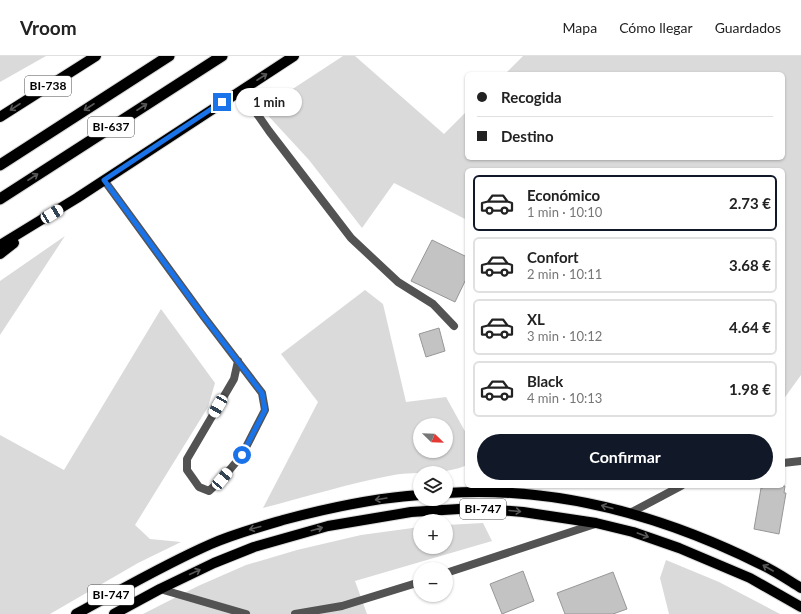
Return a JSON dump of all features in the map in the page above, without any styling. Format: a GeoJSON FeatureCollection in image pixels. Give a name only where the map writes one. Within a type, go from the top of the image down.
{"type":"FeatureCollection","features":[{"type":"Feature","properties":{"kind":"highway","name":"BI-637"},"geometry":{"type":"LineString","coordinates":[[0,165],[169,56]]}},
{"type":"Feature","properties":{"kind":"highway","name":"BI-637"},"geometry":{"type":"LineString","coordinates":[[0,198],[222,56]]}},
{"type":"Feature","properties":{"kind":"main road","name":"BI-738"},"geometry":{"type":"LineString","coordinates":[[0,117],[96,56]]}},
{"type":"Feature","properties":{"kind":"main road"},"geometry":{"type":"LineString","coordinates":[[0,245],[77,198],[294,56]]}},
{"type":"Feature","properties":{"kind":"main road"},"geometry":{"type":"LineString","coordinates":[[0,254],[77,198]]}},
{"type":"Feature","properties":{"kind":"main road","name":"BI-747"},"geometry":{"type":"LineString","coordinates":[[453,493],[527,494],[598,505],[630,513],[693,535],[763,565],[801,588]]}},
{"type":"Feature","properties":{"kind":"main road","name":"BI-747"},"geometry":{"type":"LineString","coordinates":[[76,614],[146,576],[211,544],[244,531],[331,507],[413,495]]}},
{"type":"Feature","properties":{"kind":"main road","name":"BI-747"},"geometry":{"type":"LineString","coordinates":[[114,614],[160,589],[214,563],[254,547],[328,526],[411,512],[475,508],[523,512],[596,523],[633,532],[679,548],[750,578],[801,607]]}},
{"type":"Feature","properties":{"kind":"street"},"geometry":{"type":"LineString","coordinates":[[241,90],[269,131],[351,238],[398,282],[433,304],[454,326]]}},
{"type":"Feature","properties":{"kind":"street"},"geometry":{"type":"LineString","coordinates":[[104,180],[262,393],[265,410],[242,455],[222,479],[209,491],[199,487],[187,470],[188,459],[234,379],[238,361]]}},
{"type":"Feature","properties":{"kind":"street"},"geometry":{"type":"LineString","coordinates":[[785,463],[801,461]]}},
{"type":"Feature","properties":{"kind":"street"},"geometry":{"type":"LineString","coordinates":[[630,513],[677,488]]}},
{"type":"Feature","properties":{"kind":"street"},"geometry":{"type":"LineString","coordinates":[[453,571],[596,523]]}},
{"type":"Feature","properties":{"kind":"street"},"geometry":{"type":"LineString","coordinates":[[295,614],[342,606],[413,584]]}},
{"type":"Feature","properties":{"kind":"street"},"geometry":{"type":"LineString","coordinates":[[160,589],[246,614]]}},
{"type":"Feature","properties":{"kind":"shaded area"},"geometry":{"type":"Polygon","coordinates":[[[0,56],[46,56],[0,82],[0,56]]]}},
{"type":"Feature","properties":{"kind":"shaded area"},"geometry":{"type":"Polygon","coordinates":[[[343,56],[355,56],[444,134],[465,113],[465,160],[785,160],[785,72],[507,72],[523,56],[801,56],[801,375],[785,397],[785,168],[465,168],[465,219],[394,183],[362,228],[309,160],[262,109],[343,56]]]}},
{"type":"Feature","properties":{"kind":"shaded area"},"geometry":{"type":"Polygon","coordinates":[[[65,236],[0,335],[0,281],[65,236]]]}},
{"type":"Feature","properties":{"kind":"shaded area"},"geometry":{"type":"Polygon","coordinates":[[[365,290],[383,304],[406,402],[446,397],[465,431],[465,466],[453,469],[453,466],[413,466],[413,473],[378,478],[263,508],[318,402],[281,354],[365,290]]]}},
{"type":"Feature","properties":{"kind":"shaded area"},"geometry":{"type":"Polygon","coordinates":[[[161,309],[215,383],[208,407],[135,525],[150,539],[181,542],[138,563],[50,614],[0,614],[0,435],[64,470],[161,309]]]}},
{"type":"Feature","properties":{"kind":"shaded area"},"geometry":{"type":"Polygon","coordinates":[[[483,523],[492,541],[453,552],[453,525],[483,523]]]}},
{"type":"Feature","properties":{"kind":"shaded area"},"geometry":{"type":"Polygon","coordinates":[[[413,528],[413,554],[447,554],[420,562],[413,562],[413,564],[355,581],[367,614],[143,614],[198,586],[246,565],[297,550],[361,535],[413,528]]]}},
{"type":"Feature","properties":{"kind":"shaded area"},"geometry":{"type":"Polygon","coordinates":[[[666,560],[719,582],[780,614],[669,614],[660,578],[666,560]]]}},
{"type":"Feature","properties":{"kind":"building"},"geometry":{"type":"Polygon","coordinates":[[[432,240],[465,256],[465,281],[455,302],[411,281],[432,240]]]}},
{"type":"Feature","properties":{"kind":"building"},"geometry":{"type":"Polygon","coordinates":[[[439,328],[445,351],[426,357],[419,334],[439,328]]]}},
{"type":"Feature","properties":{"kind":"building"},"geometry":{"type":"Polygon","coordinates":[[[761,488],[785,488],[784,493],[786,493],[779,534],[754,529],[761,488]]]}},
{"type":"Feature","properties":{"kind":"building"},"geometry":{"type":"Polygon","coordinates":[[[523,571],[534,601],[502,614],[490,584],[523,571]]]}},
{"type":"Feature","properties":{"kind":"building"},"geometry":{"type":"Polygon","coordinates":[[[613,572],[627,609],[613,614],[565,614],[557,593],[613,572]]]}},
{"type":"Feature","properties":{"kind":"route"},"geometry":{"type":"LineString","coordinates":[[222,102],[104,180],[204,317],[262,393],[265,410],[242,455]]}}]}
